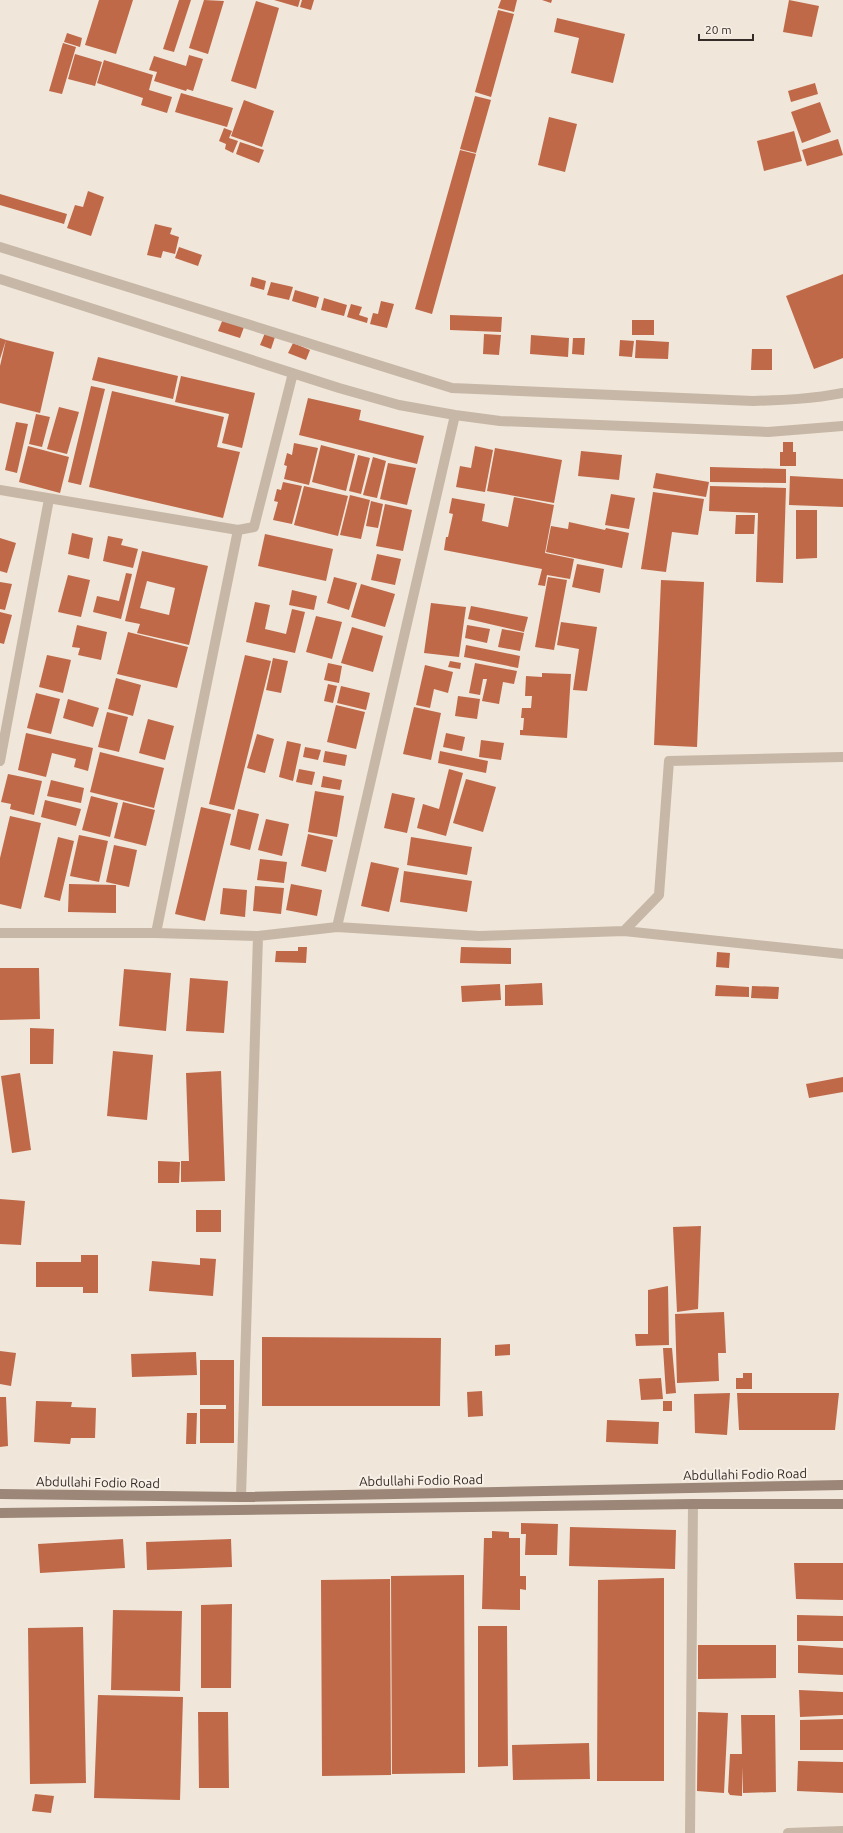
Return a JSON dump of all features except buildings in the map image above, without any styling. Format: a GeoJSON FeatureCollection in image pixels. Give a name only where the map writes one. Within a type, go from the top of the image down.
{"type":"FeatureCollection","features":[{"type":"Feature","properties":{"kind":"main road","name":"Abdullahi Fodio Road"},"geometry":{"type":"LineString","coordinates":[[0,1494],[241,1497],[843,1485]]}},
{"type":"Feature","properties":{"kind":"main road"},"geometry":{"type":"LineString","coordinates":[[0,1513],[693,1504],[843,1504]]}},
{"type":"Feature","properties":{"kind":"street"},"geometry":{"type":"LineString","coordinates":[[0,247],[452,388],[555,394],[753,401],[822,398],[843,393]]}},
{"type":"Feature","properties":{"kind":"street"},"geometry":{"type":"LineString","coordinates":[[0,279],[293,373],[399,405],[455,415],[500,421],[768,432],[843,426]]}},
{"type":"Feature","properties":{"kind":"street"},"geometry":{"type":"LineString","coordinates":[[0,490],[238,530],[254,527],[293,373]]}},
{"type":"Feature","properties":{"kind":"street"},"geometry":{"type":"LineString","coordinates":[[338,927],[455,415]]}},
{"type":"Feature","properties":{"kind":"street"},"geometry":{"type":"LineString","coordinates":[[0,761],[49,498]]}},
{"type":"Feature","properties":{"kind":"street"},"geometry":{"type":"LineString","coordinates":[[156,933],[238,530]]}},
{"type":"Feature","properties":{"kind":"street"},"geometry":{"type":"LineString","coordinates":[[624,931],[659,895],[669,761],[843,757]]}},
{"type":"Feature","properties":{"kind":"street"},"geometry":{"type":"LineString","coordinates":[[0,933],[156,933],[258,936],[338,927],[479,936],[624,931],[843,954]]}},
{"type":"Feature","properties":{"kind":"street"},"geometry":{"type":"LineString","coordinates":[[241,1497],[258,936]]}},
{"type":"Feature","properties":{"kind":"street"},"geometry":{"type":"LineString","coordinates":[[690,1833],[693,1504]]}},
{"type":"Feature","properties":{"kind":"street"},"geometry":{"type":"LineString","coordinates":[[788,1833],[843,1831]]}}]}
